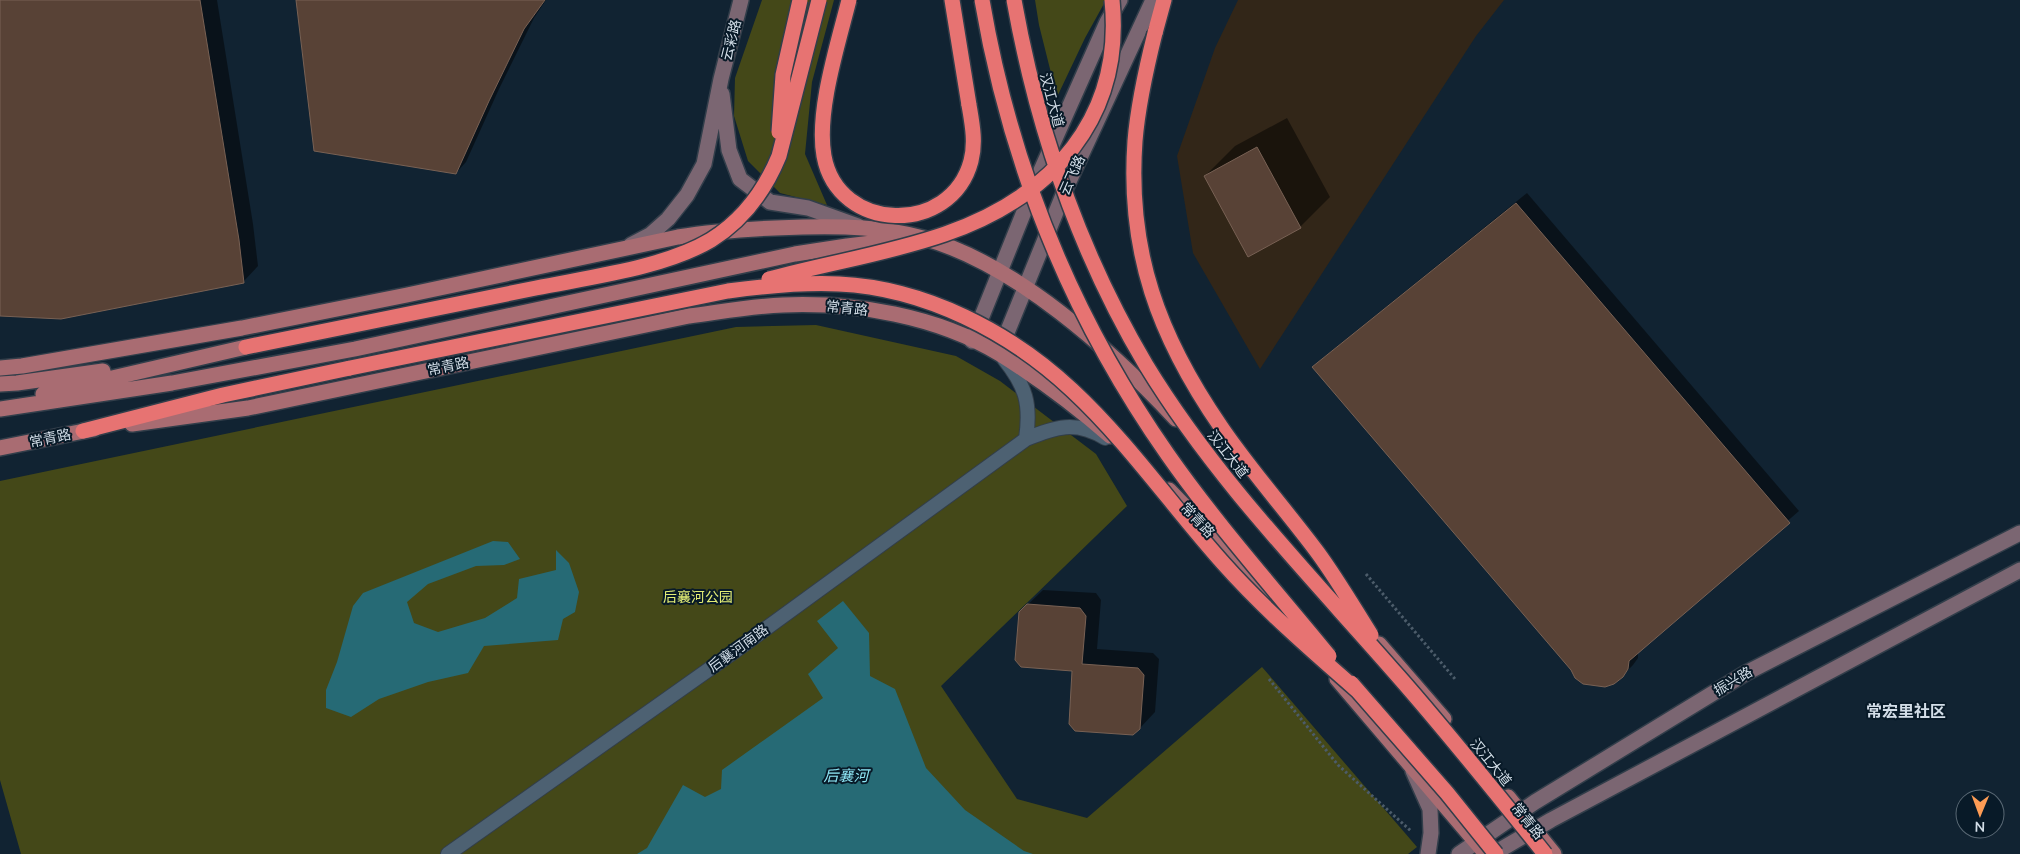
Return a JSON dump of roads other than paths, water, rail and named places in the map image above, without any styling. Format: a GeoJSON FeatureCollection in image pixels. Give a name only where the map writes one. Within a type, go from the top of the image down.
{"type":"FeatureCollection","features":[{"type":"Feature","properties":{"kind":"highway"},"geometry":{"type":"LineString","coordinates":[[779,156],[779,109],[784,75],[800,0]]}},
{"type":"Feature","properties":{"kind":"highway"},"geometry":{"type":"LineString","coordinates":[[246,347],[606,274],[677,256],[711,240],[741,216],[763,188],[779,156],[819,0]]}},
{"type":"Feature","properties":{"kind":"highway"},"geometry":{"type":"LineString","coordinates":[[849,0],[826,100],[822,132],[824,159],[835,183],[854,202],[878,214],[905,216],[918,214],[941,203],[960,184],[971,162],[974,136],[952,0]]}},
{"type":"Feature","properties":{"kind":"highway"},"geometry":{"type":"LineString","coordinates":[[982,0],[1002,98],[1019,155],[1049,239],[1091,329],[1120,381],[1169,456],[1204,503],[1358,691],[1447,794],[1494,854]]}},
{"type":"Feature","properties":{"kind":"highway","name":"汉江大道"},"geometry":{"type":"LineString","coordinates":[[1014,0],[1032,89],[1061,185],[1099,277],[1146,364],[1202,447],[1240,494],[1307,575],[1398,676],[1545,854]]}},
{"type":"Feature","properties":{"kind":"highway"},"geometry":{"type":"LineString","coordinates":[[83,431],[223,395],[728,291],[791,273],[878,254],[936,237],[984,218],[1020,197],[1060,162],[1078,143],[1096,111],[1106,86],[1114,39],[1112,0]]}},
{"type":"Feature","properties":{"kind":"highway"},"geometry":{"type":"LineString","coordinates":[[1164,0],[1143,80],[1135,140],[1134,166],[1134,192],[1139,236],[1154,300],[1175,352],[1197,392],[1268,491],[1318,553],[1398,676]]}},
{"type":"Feature","properties":{"kind":"highway"},"geometry":{"type":"LineString","coordinates":[[728,291],[806,283],[868,287],[896,292],[926,301],[1008,340],[1052,372],[1091,409],[1223,563],[1286,628],[1358,691]]}},
{"type":"Feature","properties":{"kind":"main road","name":"常青路"},"geometry":{"type":"LineString","coordinates":[[0,368],[22,366],[242,328],[678,237],[722,230],[860,226],[924,238],[957,250],[1001,272],[1025,287],[1106,350],[1160,401],[1419,688],[1554,854]]}},
{"type":"Feature","properties":{"kind":"main road"},"geometry":{"type":"LineString","coordinates":[[0,409],[172,383],[354,349],[795,254],[887,240],[924,238]]}},
{"type":"Feature","properties":{"kind":"main road","name":"常青路"},"geometry":{"type":"LineString","coordinates":[[0,448],[83,431],[248,408],[689,316],[757,307],[810,305],[866,310],[923,322],[951,331],[999,354],[1072,406],[1150,470],[1206,528],[1481,848]]}},
{"type":"Feature","properties":{"kind":"main road"},"geometry":{"type":"LineString","coordinates":[[0,403],[246,347]]}},
{"type":"Feature","properties":{"kind":"main road"},"geometry":{"type":"LineString","coordinates":[[0,384],[204,356]]}},
{"type":"Feature","properties":{"kind":"main road"},"geometry":{"type":"LineString","coordinates":[[0,453],[16,445]]}},
{"type":"Feature","properties":{"kind":"street","name":"云彩路"},"geometry":{"type":"LineString","coordinates":[[621,250],[650,235],[668,219],[687,195],[704,164],[721,79],[741,0]]}},
{"type":"Feature","properties":{"kind":"street"},"geometry":{"type":"LineString","coordinates":[[972,341],[1038,176],[1107,22],[1120,0]]}},
{"type":"Feature","properties":{"kind":"street","name":"云飞路"},"geometry":{"type":"LineString","coordinates":[[999,354],[1065,190],[1153,0]]}},
{"type":"Feature","properties":{"kind":"street"},"geometry":{"type":"LineString","coordinates":[[721,79],[729,150],[740,179],[770,202],[808,208],[860,226]]}},
{"type":"Feature","properties":{"kind":"street"},"geometry":{"type":"LineString","coordinates":[[999,354],[1021,382],[1025,394],[1029,418],[1026,439]]}},
{"type":"Feature","properties":{"kind":"street","name":"后襄河南路"},"geometry":{"type":"LineString","coordinates":[[448,854],[742,646],[1026,439],[1048,430],[1068,427],[1090,429],[1117,444],[1150,470]]}},
{"type":"Feature","properties":{"kind":"street","name":"振兴路"},"geometry":{"type":"LineString","coordinates":[[1459,854],[1481,848],[1521,812],[1746,672],[2020,533]]}},
{"type":"Feature","properties":{"kind":"street"},"geometry":{"type":"LineString","coordinates":[[1494,854],[1535,829],[2020,570]]}},
{"type":"Feature","properties":{"kind":"street"},"geometry":{"type":"LineString","coordinates":[[1408,761],[1430,809],[1431,833],[1428,854]]}},
{"type":"Feature","properties":{"kind":"water"},"geometry":{"type":"Polygon","coordinates":[[[493,541],[508,542],[520,559],[504,565],[476,566],[428,584],[407,602],[414,623],[438,632],[485,618],[517,598],[519,579],[556,570],[556,550],[569,563],[579,592],[575,612],[563,619],[558,640],[484,646],[468,673],[428,682],[379,699],[351,717],[326,708],[326,690],[337,662],[353,606],[363,593],[493,541]]]}},
{"type":"Feature","properties":{"kind":"water","name":"后襄河"},"geometry":{"type":"Polygon","coordinates":[[[843,601],[869,633],[870,676],[895,689],[926,768],[965,810],[1024,851],[1033,854],[637,854],[647,848],[683,785],[705,797],[721,789],[722,770],[823,698],[808,674],[838,648],[817,621],[843,601]]]}},
{"type":"Feature","properties":{"kind":"district","name":"常宏里社区"},"geometry":{"type":"Point","coordinates":[1906,711]}},
{"type":"Feature","properties":{"kind":"park label","name":"后襄河公园"},"geometry":{"type":"Point","coordinates":[698,597]}}]}
